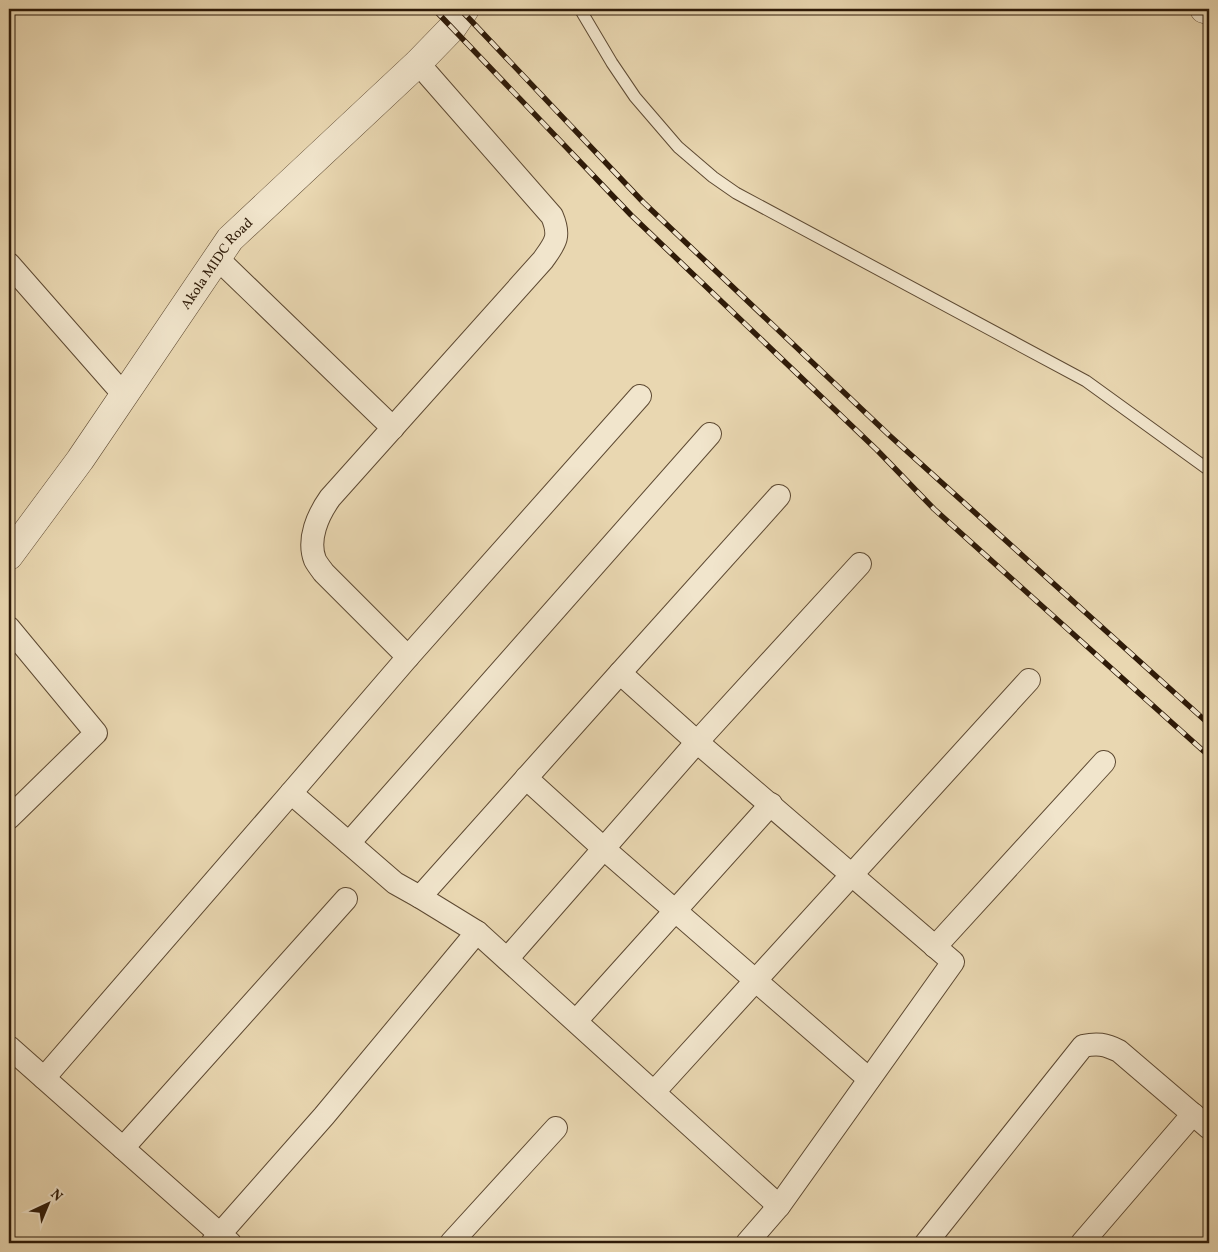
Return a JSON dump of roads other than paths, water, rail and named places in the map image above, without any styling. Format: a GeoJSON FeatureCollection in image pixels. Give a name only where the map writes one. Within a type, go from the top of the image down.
{"type":"FeatureCollection","features":[{"type":"Feature","properties":{"kind":"street","name":"Akola MIDC Road"},"geometry":{"type":"LineString","coordinates":[[9,556],[80,460],[230,239],[418,63],[452,28],[465,9]]}},
{"type":"Feature","properties":{"kind":"street"},"geometry":{"type":"LineString","coordinates":[[1204,9],[1209,10]]}},
{"type":"Feature","properties":{"kind":"street"},"geometry":{"type":"LineString","coordinates":[[408,657],[324,574],[315,560],[313,549],[315,529],[322,509],[330,498],[543,260],[556,237],[557,227],[552,216],[418,63]]}},
{"type":"Feature","properties":{"kind":"street"},"geometry":{"type":"LineString","coordinates":[[217,258],[393,428]]}},
{"type":"Feature","properties":{"kind":"street"},"geometry":{"type":"LineString","coordinates":[[9,264],[124,395]]}},
{"type":"Feature","properties":{"kind":"street"},"geometry":{"type":"LineString","coordinates":[[44,1078],[408,657],[640,396]]}},
{"type":"Feature","properties":{"kind":"street"},"geometry":{"type":"LineString","coordinates":[[349,843],[710,434]]}},
{"type":"Feature","properties":{"kind":"street"},"geometry":{"type":"LineString","coordinates":[[420,897],[779,496]]}},
{"type":"Feature","properties":{"kind":"street"},"geometry":{"type":"LineString","coordinates":[[507,959],[697,742],[860,564]]}},
{"type":"Feature","properties":{"kind":"street"},"geometry":{"type":"LineString","coordinates":[[9,628],[96,733],[9,818]]}},
{"type":"Feature","properties":{"kind":"street"},"geometry":{"type":"LineString","coordinates":[[620,673],[697,742],[953,962],[779,1206],[747,1243]]}},
{"type":"Feature","properties":{"kind":"street"},"geometry":{"type":"LineString","coordinates":[[654,1092],[1029,680]]}},
{"type":"Feature","properties":{"kind":"street"},"geometry":{"type":"LineString","coordinates":[[936,947],[1104,762]]}},
{"type":"Feature","properties":{"kind":"street"},"geometry":{"type":"LineString","coordinates":[[526,778],[603,848],[869,1079]]}},
{"type":"Feature","properties":{"kind":"street"},"geometry":{"type":"LineString","coordinates":[[291,793],[395,883],[478,932],[779,1206]]}},
{"type":"Feature","properties":{"kind":"street"},"geometry":{"type":"LineString","coordinates":[[576,1021],[771,804]]}},
{"type":"Feature","properties":{"kind":"street"},"geometry":{"type":"LineString","coordinates":[[123,1148],[346,899]]}},
{"type":"Feature","properties":{"kind":"street"},"geometry":{"type":"LineString","coordinates":[[9,1047],[123,1148],[221,1240],[478,932]]}},
{"type":"Feature","properties":{"kind":"street"},"geometry":{"type":"LineString","coordinates":[[926,1243],[1083,1046],[1096,1044],[1110,1046],[1118,1051],[1201,1121],[1082,1243]]}},
{"type":"Feature","properties":{"kind":"street"},"geometry":{"type":"LineString","coordinates":[[451,1243],[556,1128]]}},
{"type":"Feature","properties":{"kind":"lane"},"geometry":{"type":"LineString","coordinates":[[580,9],[635,98],[678,147],[713,177],[736,193],[1086,381],[1209,470]]}},
{"type":"Feature","properties":{"kind":"railway"},"geometry":{"type":"LineString","coordinates":[[434,9],[631,215],[877,450],[934,509],[1209,756]]}},
{"type":"Feature","properties":{"kind":"railway"},"geometry":{"type":"LineString","coordinates":[[460,9],[643,202],[889,435],[1209,724]]}}]}
